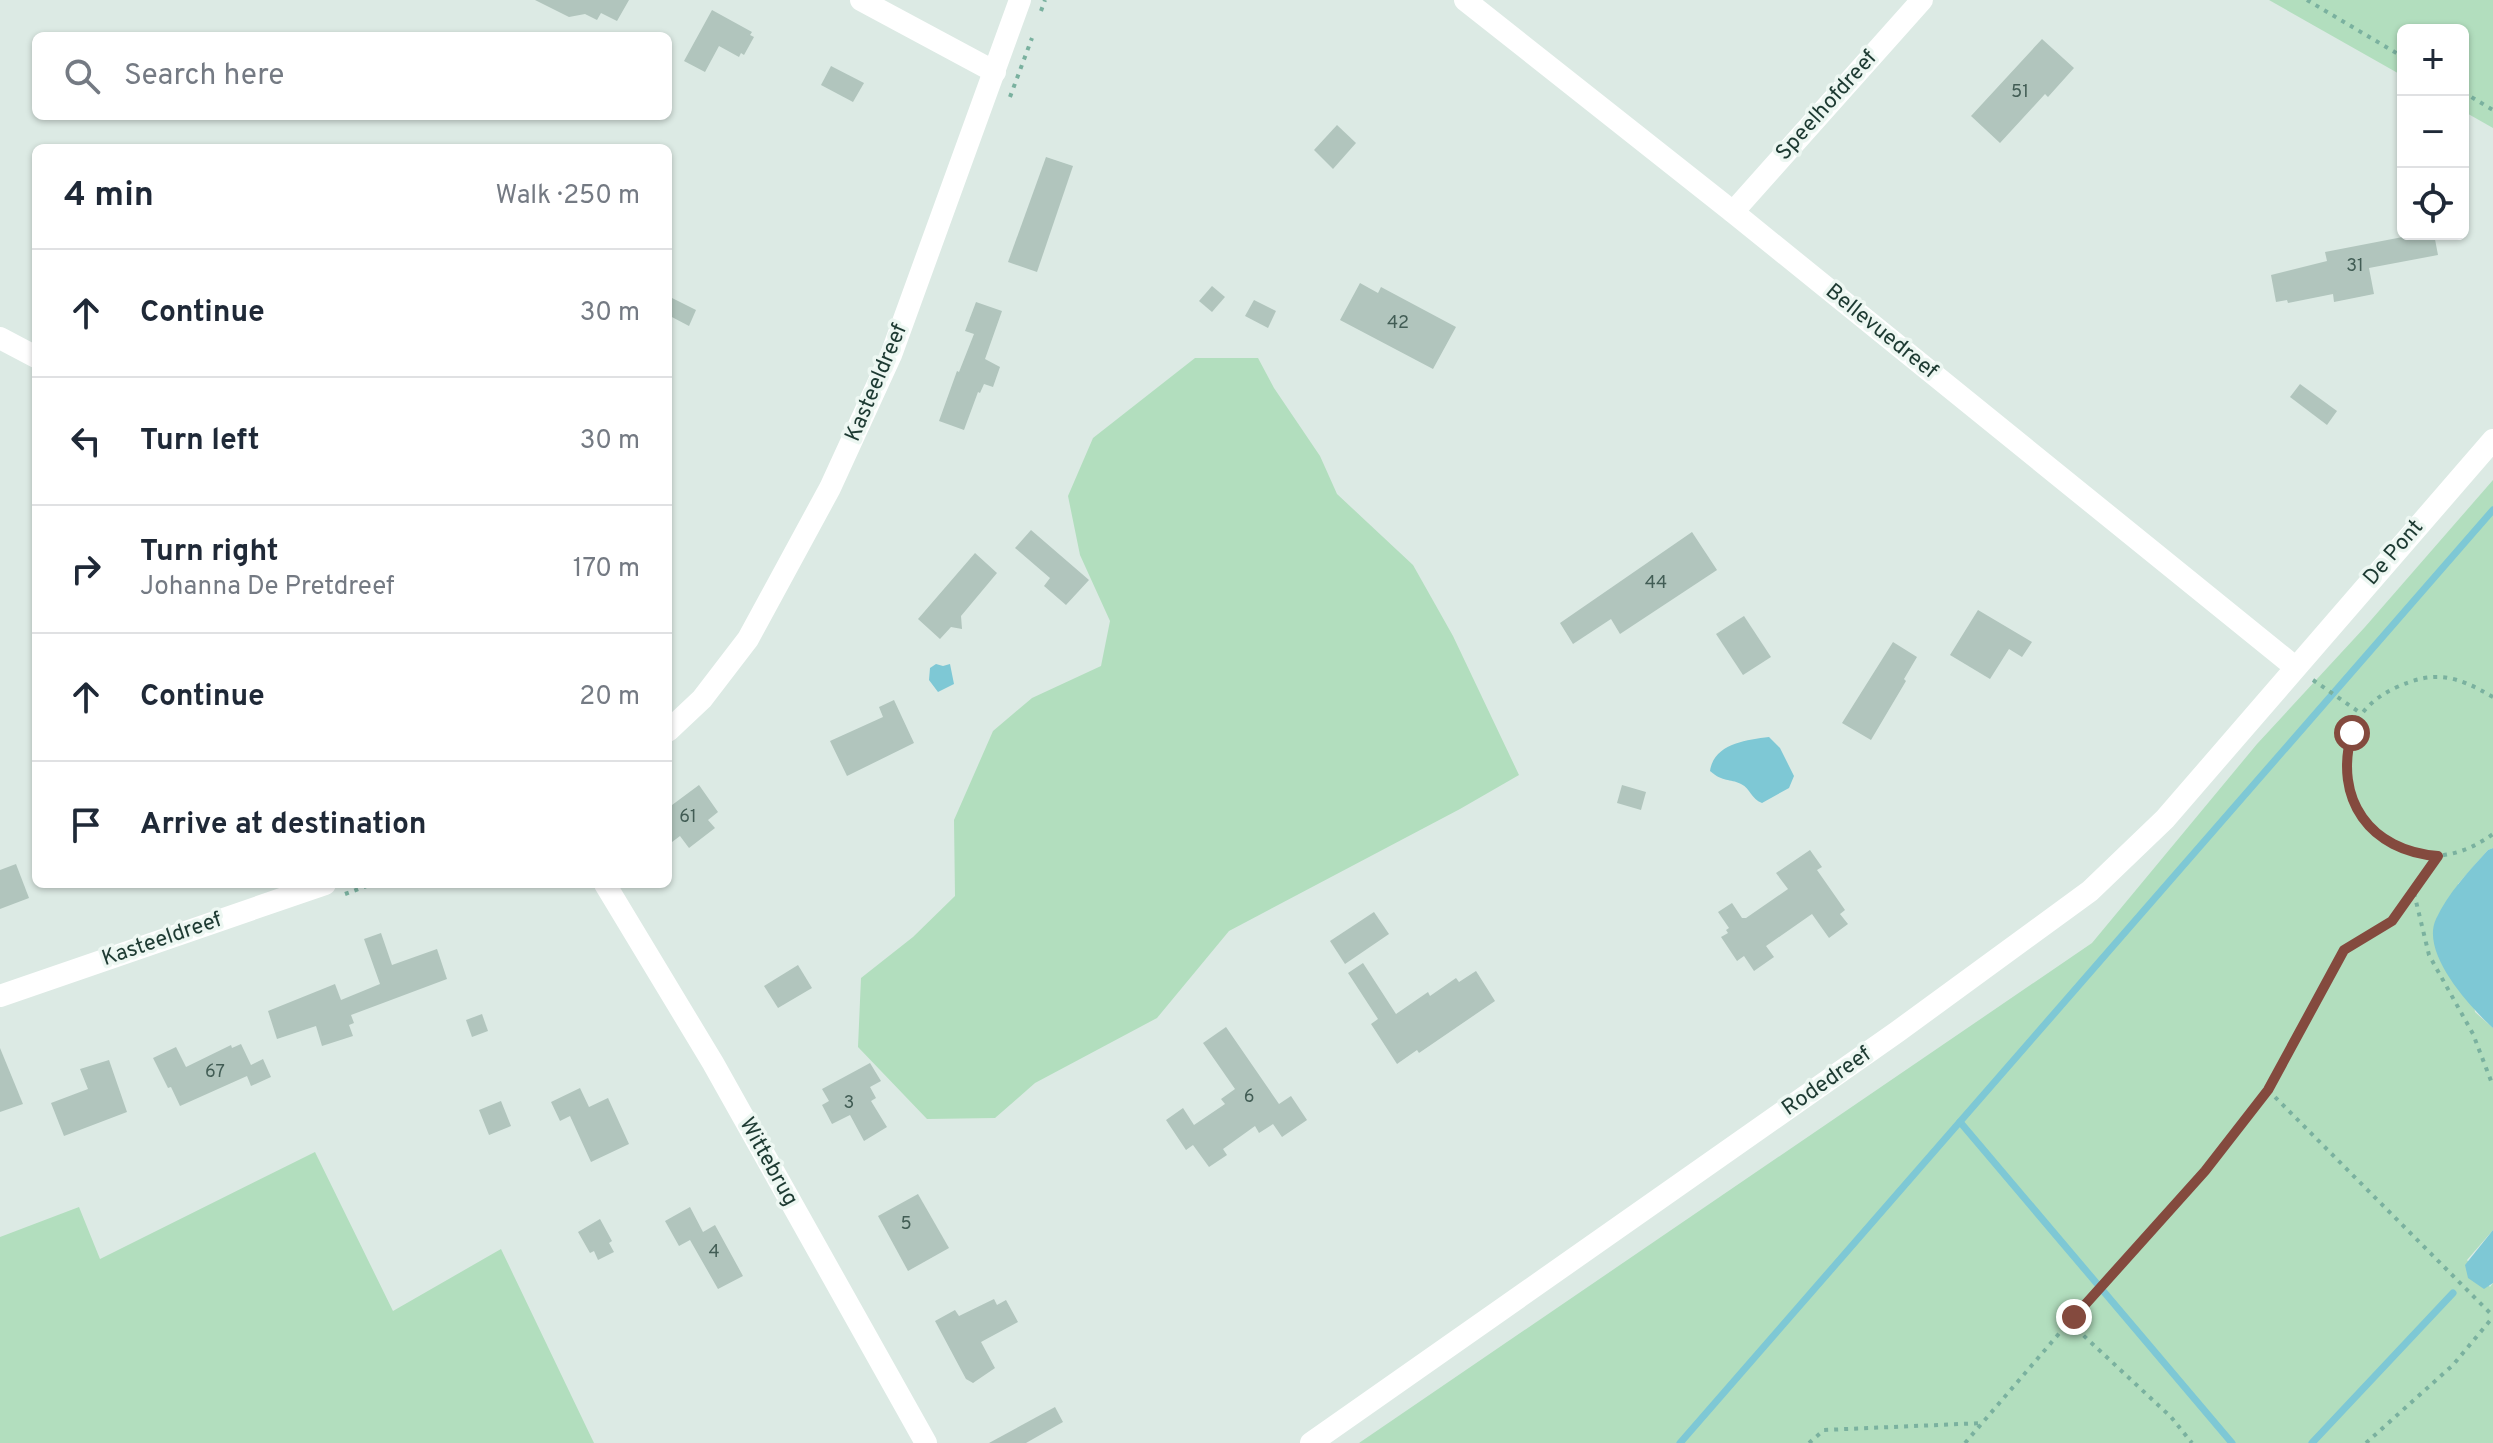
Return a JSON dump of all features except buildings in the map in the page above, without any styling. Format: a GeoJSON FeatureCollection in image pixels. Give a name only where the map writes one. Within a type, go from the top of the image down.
{"type":"FeatureCollection","features":[{"type":"Feature","properties":{"kind":"street"},"geometry":{"type":"LineString","coordinates":[[861,0],[995,72]]}},
{"type":"Feature","properties":{"kind":"street","name":"Kasteeldreef"},"geometry":{"type":"LineString","coordinates":[[672,727],[702,699],[748,639],[830,488],[891,355],[1020,0]]}},
{"type":"Feature","properties":{"kind":"street","name":"Bellevuedreef"},"geometry":{"type":"LineString","coordinates":[[1465,0],[1733,212],[2295,667]]}},
{"type":"Feature","properties":{"kind":"street","name":"Speelhofdreef"},"geometry":{"type":"LineString","coordinates":[[1733,212],[1922,0]]}},
{"type":"Feature","properties":{"kind":"street"},"geometry":{"type":"LineString","coordinates":[[0,338],[32,355]]}},
{"type":"Feature","properties":{"kind":"street","name":"De Pont"},"geometry":{"type":"LineString","coordinates":[[2295,667],[2493,440]]}},
{"type":"Feature","properties":{"kind":"street","name":"Rodedreef"},"geometry":{"type":"LineString","coordinates":[[1311,1443],[1897,1032],[2090,891],[2165,819],[2295,667]]}},
{"type":"Feature","properties":{"kind":"street","name":"Kasteeldreef"},"geometry":{"type":"LineString","coordinates":[[0,996],[313,888]]}},
{"type":"Feature","properties":{"kind":"street","name":"Wittebrug"},"geometry":{"type":"LineString","coordinates":[[607,888],[713,1063],[926,1443]]}},
{"type":"Feature","properties":{"kind":"path"},"geometry":{"type":"LineString","coordinates":[[2307,0],[2397,53]]}},
{"type":"Feature","properties":{"kind":"path"},"geometry":{"type":"LineString","coordinates":[[2469,96],[2493,110]]}},
{"type":"Feature","properties":{"kind":"path"},"geometry":{"type":"LineString","coordinates":[[2493,697],[2466,681],[2447,677],[2414,679],[2382,694],[2362,715],[2347,750],[2346,770],[2351,798],[2365,822],[2389,844],[2417,855],[2438,856],[2474,848],[2493,834]]}},
{"type":"Feature","properties":{"kind":"path"},"geometry":{"type":"LineString","coordinates":[[2319,684],[2362,715]]}},
{"type":"Feature","properties":{"kind":"path"},"geometry":{"type":"LineString","coordinates":[[1965,1443],[2205,1171],[2268,1090],[2344,950],[2392,921],[2438,856]]}},
{"type":"Feature","properties":{"kind":"path"},"geometry":{"type":"LineString","coordinates":[[2414,893],[2429,955],[2473,1034],[2493,1086]]}},
{"type":"Feature","properties":{"kind":"path"},"geometry":{"type":"LineString","coordinates":[[2268,1090],[2493,1317],[2453,1365],[2366,1443]]}},
{"type":"Feature","properties":{"kind":"path"},"geometry":{"type":"LineString","coordinates":[[2072,1319],[2171,1417],[2192,1443]]}},
{"type":"Feature","properties":{"kind":"path"},"geometry":{"type":"LineString","coordinates":[[1809,1443],[1824,1430],[1983,1423]]}},
{"type":"Feature","properties":{"kind":"green space"},"geometry":{"type":"Polygon","coordinates":[[[2269,0],[2493,0],[2493,128],[2469,114],[2469,24],[2397,24],[2397,73],[2269,0]]]}},
{"type":"Feature","properties":{"kind":"green space"},"geometry":{"type":"Polygon","coordinates":[[[1195,358],[1258,358],[1274,388],[1320,456],[1337,494],[1413,565],[1453,636],[1519,775],[1229,931],[1157,1018],[1035,1083],[995,1118],[927,1119],[858,1047],[861,978],[913,937],[955,896],[954,820],[993,731],[1032,698],[1101,666],[1110,621],[1080,555],[1068,496],[1093,438],[1195,358]]]}},
{"type":"Feature","properties":{"kind":"green space"},"geometry":{"type":"Polygon","coordinates":[[[2493,480],[2493,848],[2458,884],[2475,1012],[2493,1028],[2493,1230],[2467,1260],[2490,1287],[2493,1283],[2493,1443],[1359,1443],[2092,943],[2257,744],[2365,627],[2493,480]]]}},
{"type":"Feature","properties":{"kind":"green space"},"geometry":{"type":"Polygon","coordinates":[[[315,1152],[393,1311],[501,1249],[594,1443],[0,1443],[0,1237],[79,1207],[100,1259],[315,1152]]]}},
{"type":"Feature","properties":{"kind":"water"},"geometry":{"type":"Polygon","coordinates":[[[936,664],[950,664],[954,684],[938,692],[929,680],[930,668],[936,664]]]}},
{"type":"Feature","properties":{"kind":"water"},"geometry":{"type":"Polygon","coordinates":[[[1769,737],[1780,748],[1794,776],[1789,788],[1762,803],[1741,784],[1710,771],[1724,749],[1769,737]]]}},
{"type":"Feature","properties":{"kind":"water"},"geometry":{"type":"Polygon","coordinates":[[[2493,848],[2493,1028],[2450,978],[2441,963],[2433,933],[2436,919],[2453,891],[2493,848]]]}},
{"type":"Feature","properties":{"kind":"water"},"geometry":{"type":"Polygon","coordinates":[[[2493,1230],[2493,1283],[2484,1289],[2468,1278],[2465,1265],[2493,1230]]]}},
{"type":"Feature","properties":{"kind":"waterway"},"geometry":{"type":"LineString","coordinates":[[1680,1443],[2493,510]]}},
{"type":"Feature","properties":{"kind":"waterway"},"geometry":{"type":"LineString","coordinates":[[1960,1122],[2232,1443]]}},
{"type":"Feature","properties":{"kind":"waterway"},"geometry":{"type":"LineString","coordinates":[[2312,1443],[2453,1293]]}},
{"type":"Feature","properties":{"kind":"route"},"geometry":{"type":"LineString","coordinates":[[2074,1317],[2205,1171],[2268,1090],[2344,950],[2392,921],[2438,856],[2417,855],[2389,844],[2365,822],[2351,798],[2346,770],[2352,733]]}}]}
